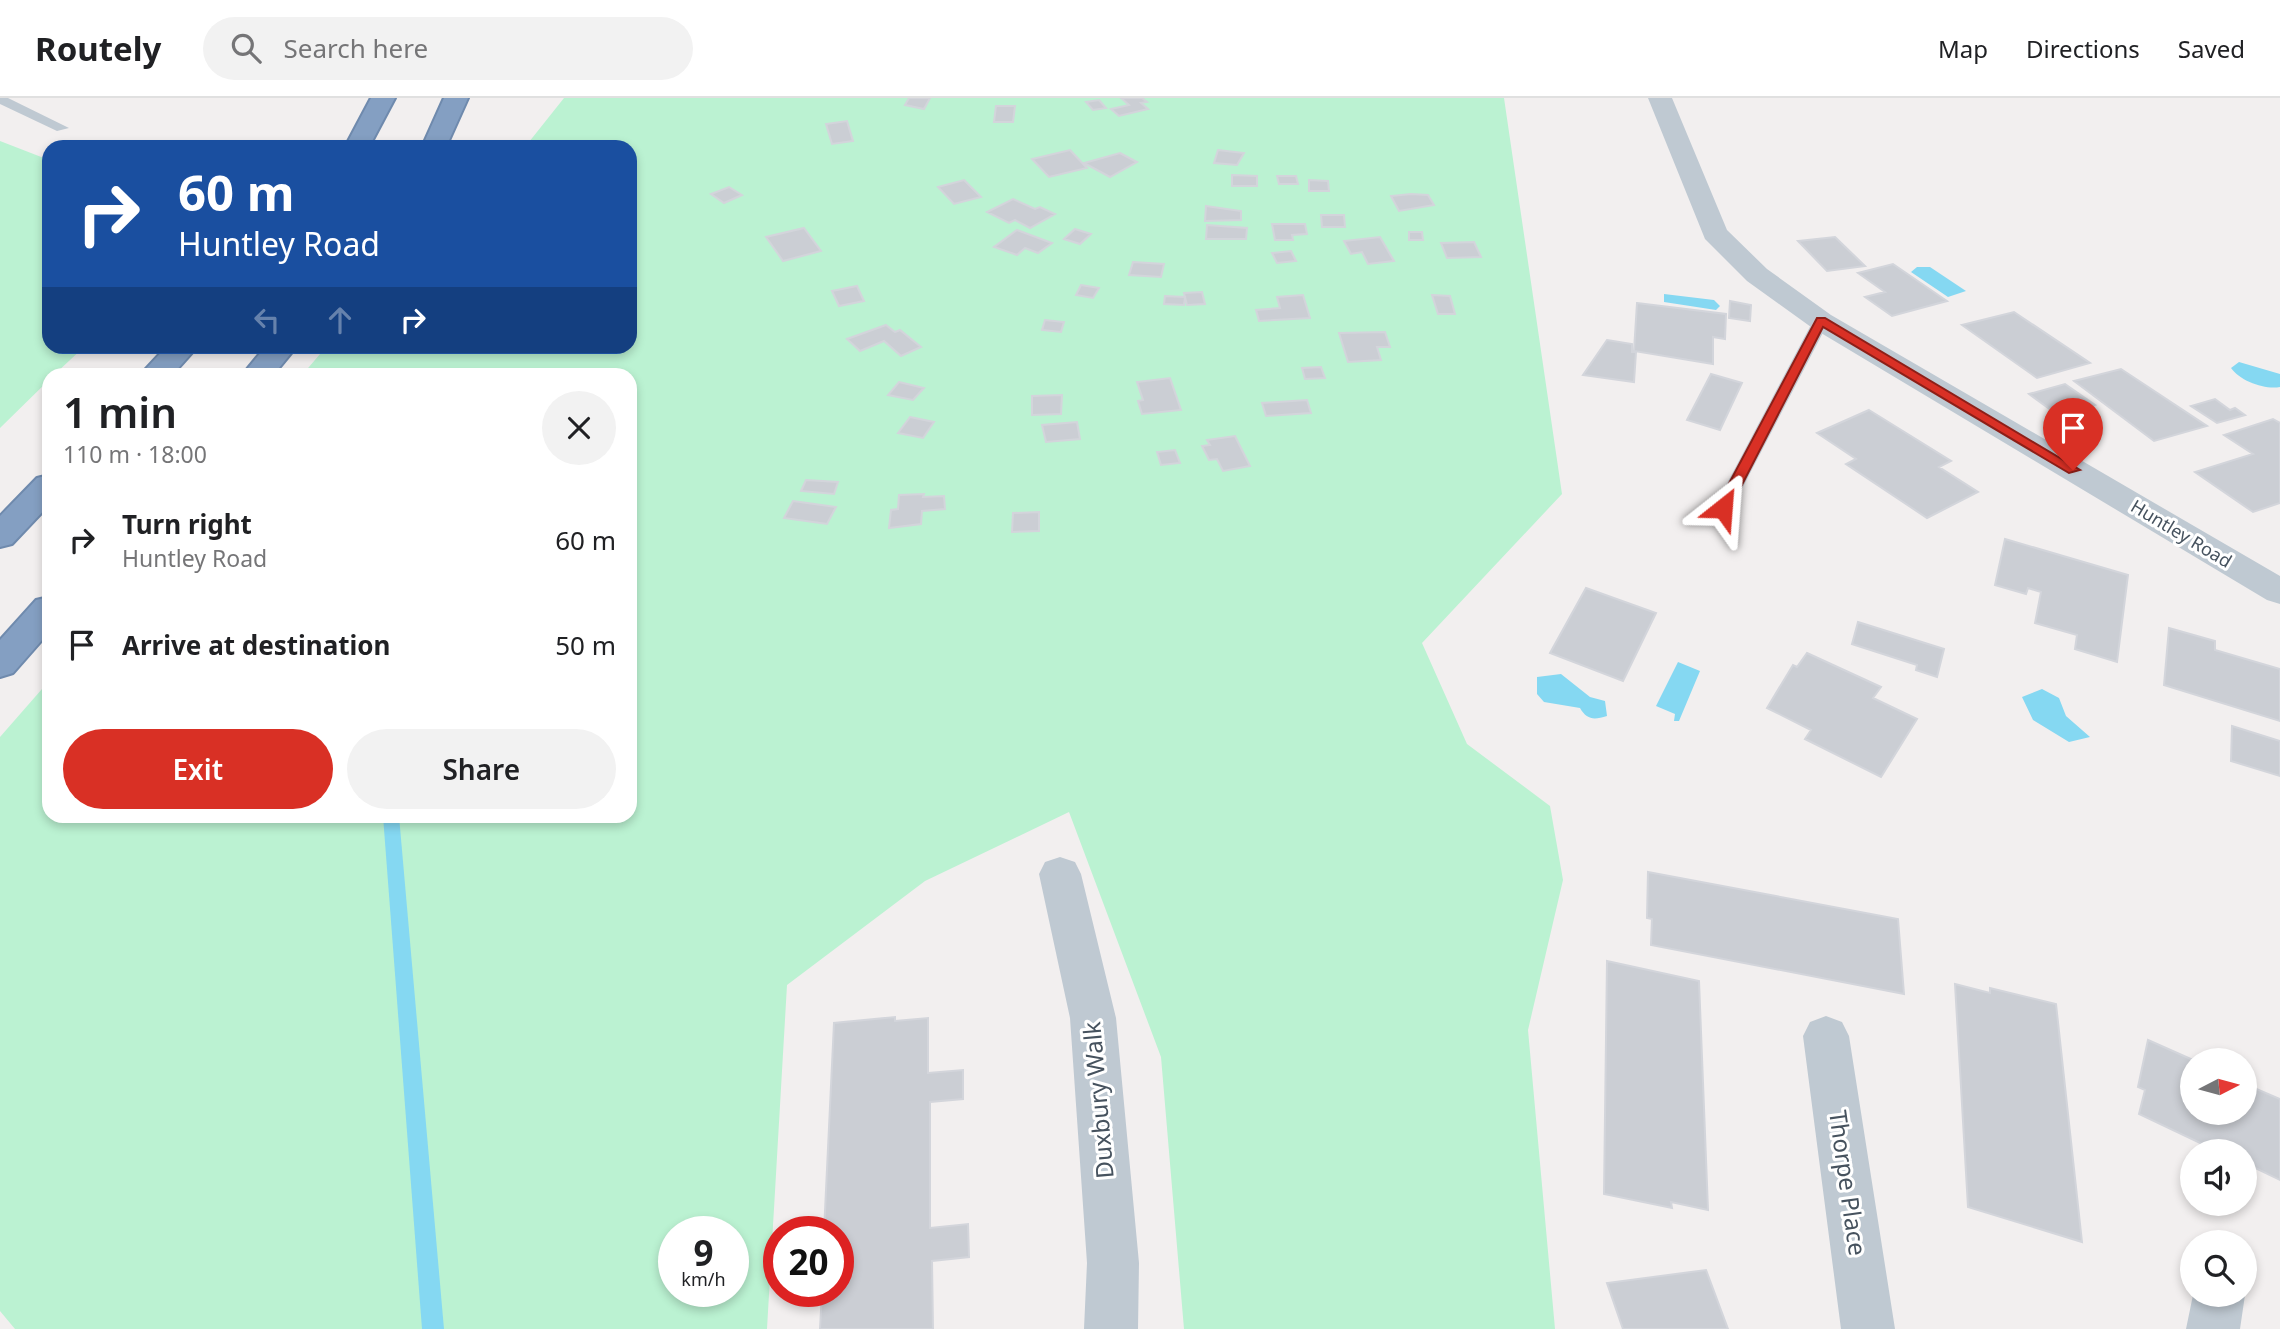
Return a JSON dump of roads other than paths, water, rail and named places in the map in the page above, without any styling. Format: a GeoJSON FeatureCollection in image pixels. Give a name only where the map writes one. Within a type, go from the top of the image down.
{"type":"FeatureCollection","features":[{"type":"Feature","properties":{"kind":"highway"},"geometry":{"type":"LineString","coordinates":[[361,140],[383,98]]}},
{"type":"Feature","properties":{"kind":"highway"},"geometry":{"type":"LineString","coordinates":[[437,140],[456,98]]}},
{"type":"Feature","properties":{"kind":"highway"},"geometry":{"type":"LineString","coordinates":[[162,368],[176,354]]}},
{"type":"Feature","properties":{"kind":"highway"},"geometry":{"type":"LineString","coordinates":[[263,368],[276,354]]}},
{"type":"Feature","properties":{"kind":"highway"},"geometry":{"type":"LineString","coordinates":[[0,536],[42,492]]}},
{"type":"Feature","properties":{"kind":"highway"},"geometry":{"type":"LineString","coordinates":[[0,664],[42,617]]}},
{"type":"Feature","properties":{"kind":"street","name":"Huntley Road"},"geometry":{"type":"LineString","coordinates":[[1660,98],[1715,233],[1757,275],[1821,321],[2280,592]]}},
{"type":"Feature","properties":{"kind":"street","name":"Duxbury Walk"},"geometry":{"type":"LineString","coordinates":[[1060,874],[1093,1018],[1112,1263],[1111,1329]]}},
{"type":"Feature","properties":{"kind":"street","name":"Thorpe Place"},"geometry":{"type":"LineString","coordinates":[[1826,1036],[1868,1329]]}},
{"type":"Feature","properties":{"kind":"street"},"geometry":{"type":"LineString","coordinates":[[2213,1329],[2217,1307]]}},
{"type":"Feature","properties":{"kind":"lane"},"geometry":{"type":"LineString","coordinates":[[0,99],[62,128]]}},
{"type":"Feature","properties":{"kind":"lane"},"geometry":{"type":"LineString","coordinates":[[1723,508],[1821,321]]}},
{"type":"Feature","properties":{"kind":"water"},"geometry":{"type":"Polygon","coordinates":[[[1917,267],[1930,267],[1966,291],[1948,297],[1911,272],[1917,267]]]}},
{"type":"Feature","properties":{"kind":"water"},"geometry":{"type":"Polygon","coordinates":[[[1664,294],[1714,300],[1720,306],[1716,310],[1664,302],[1664,294]]]}},
{"type":"Feature","properties":{"kind":"water"},"geometry":{"type":"Polygon","coordinates":[[[2239,362],[2280,374],[2280,387],[2260,386],[2240,377],[2231,368],[2239,362]]]}},
{"type":"Feature","properties":{"kind":"water"},"geometry":{"type":"Polygon","coordinates":[[[1678,662],[1700,671],[1679,721],[1674,721],[1675,714],[1656,706],[1678,662]]]}},
{"type":"Feature","properties":{"kind":"water"},"geometry":{"type":"Polygon","coordinates":[[[1561,674],[1590,697],[1605,701],[1607,716],[1591,718],[1580,708],[1544,702],[1537,694],[1537,677],[1561,674]]]}},
{"type":"Feature","properties":{"kind":"water"},"geometry":{"type":"Polygon","coordinates":[[[2042,689],[2059,698],[2066,716],[2090,737],[2069,742],[2033,720],[2022,697],[2042,689]]]}},
{"type":"Feature","properties":{"kind":"waterway"},"geometry":{"type":"LineString","coordinates":[[392,823],[433,1329]]}}]}
